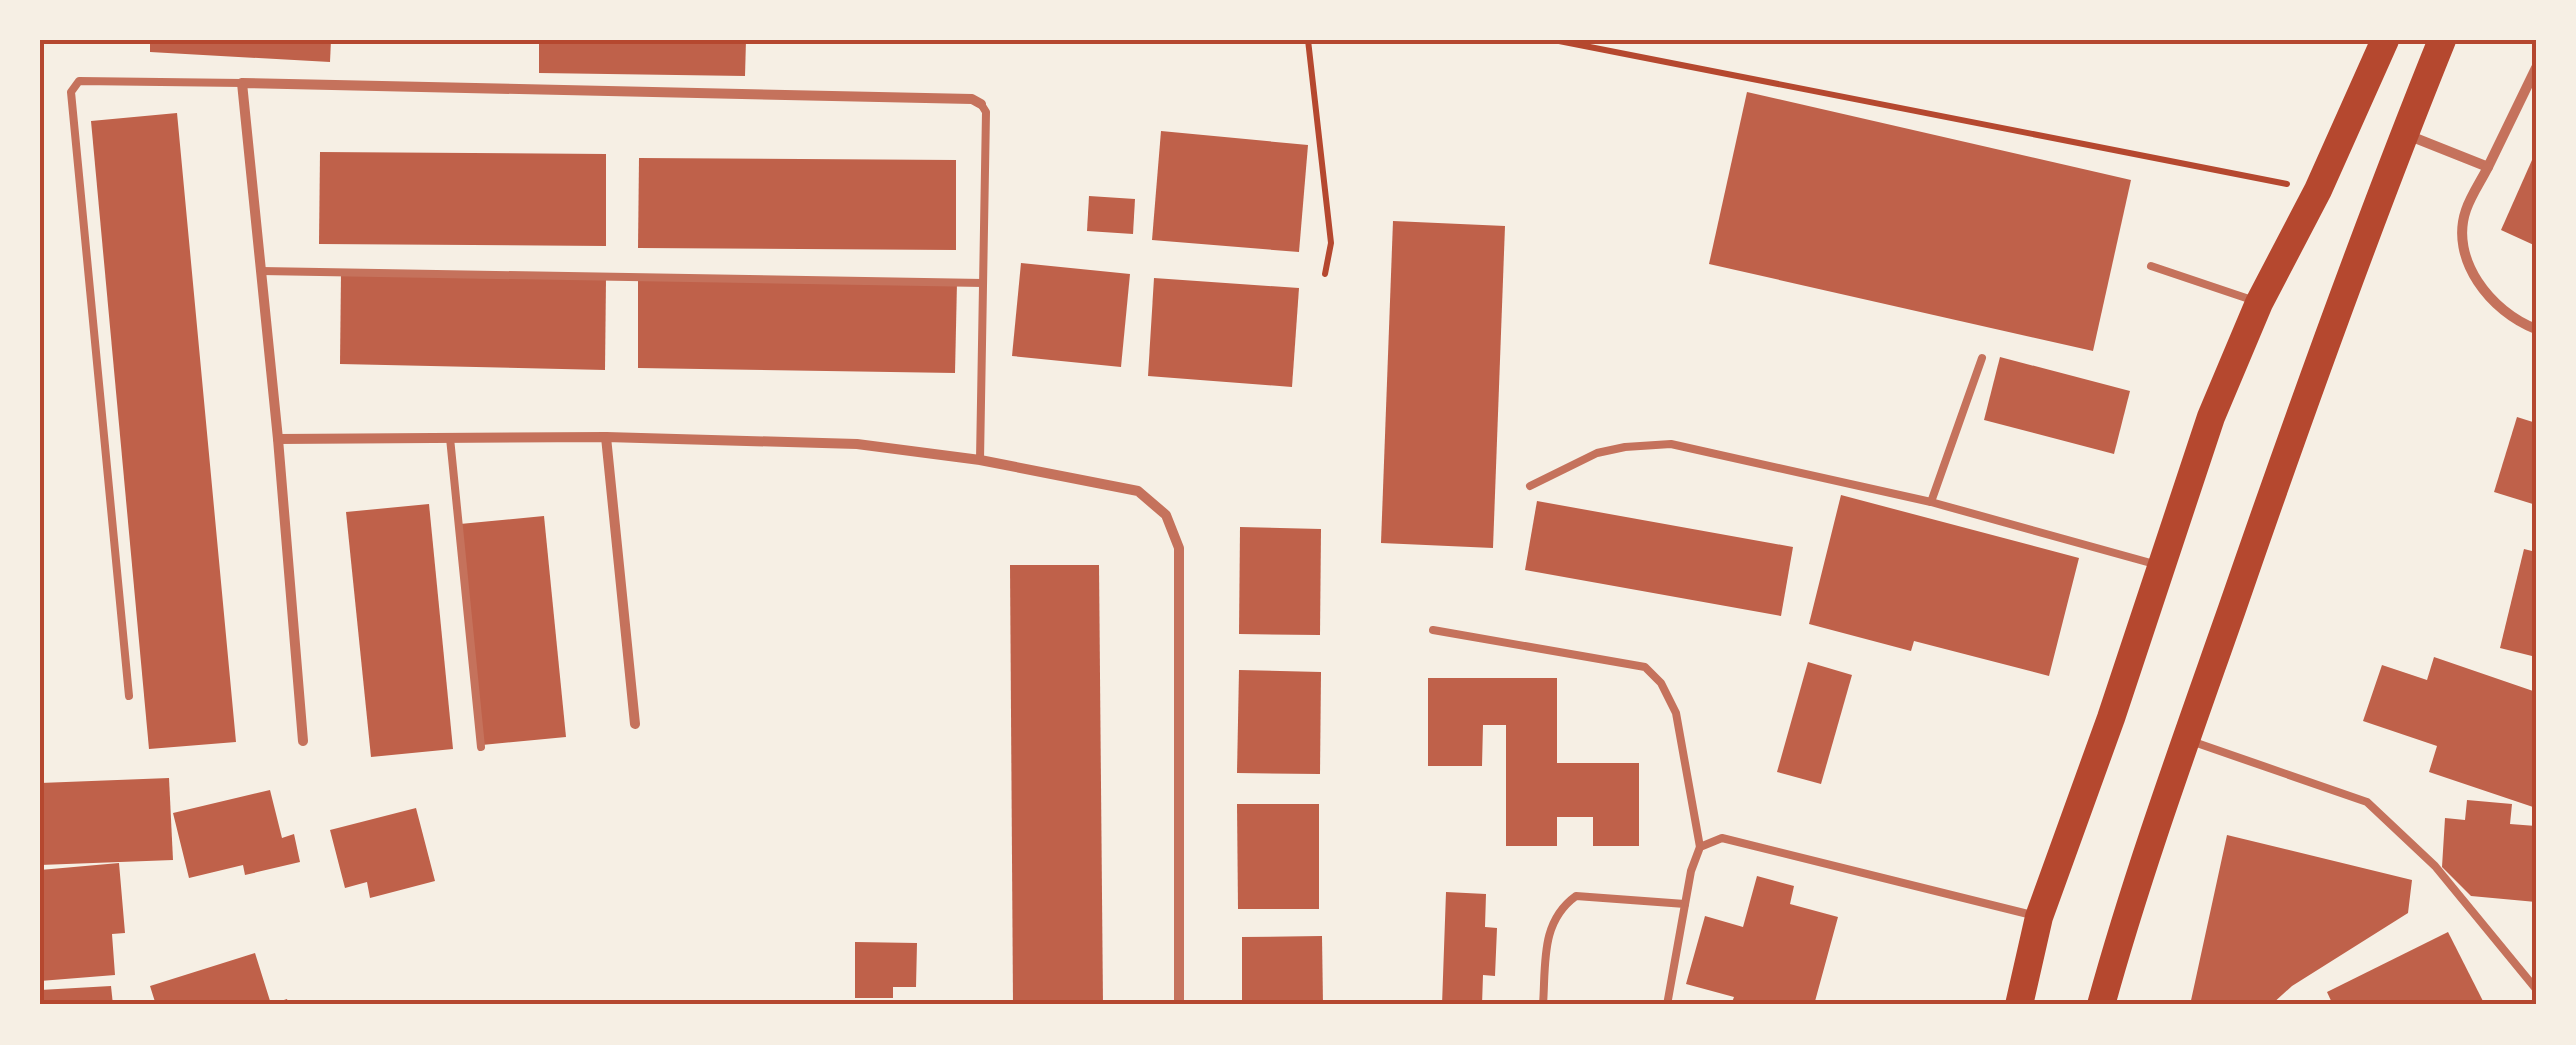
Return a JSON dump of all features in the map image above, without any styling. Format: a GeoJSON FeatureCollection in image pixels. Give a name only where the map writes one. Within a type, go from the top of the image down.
{"type":"FeatureCollection","features":[{"type":"Feature","properties":{"kind":"highway"},"geometry":{"type":"LineString","coordinates":[[2019,1005],[2039,917],[2211,417],[2260,303],[2318,190],[2385,40]]}},
{"type":"Feature","properties":{"kind":"highway"},"geometry":{"type":"LineString","coordinates":[[2100,1005],[2186,739],[2339,306],[2442,40]]}},
{"type":"Feature","properties":{"kind":"street"},"geometry":{"type":"LineString","coordinates":[[2536,68],[2466,210],[2462,235],[2472,276],[2520,323],[2536,328]]}},
{"type":"Feature","properties":{"kind":"street"},"geometry":{"type":"LineString","coordinates":[[303,741],[242,83],[732,92],[972,99],[982,104]]}},
{"type":"Feature","properties":{"kind":"street"},"geometry":{"type":"LineString","coordinates":[[2405,133],[2488,167]]}},
{"type":"Feature","properties":{"kind":"street"},"geometry":{"type":"LineString","coordinates":[[278,439],[606,437],[857,444],[980,460],[1138,491],[1166,516],[1179,548],[1179,1005]]}},
{"type":"Feature","properties":{"kind":"street"},"geometry":{"type":"LineString","coordinates":[[606,437],[634,724]]}},
{"type":"Feature","properties":{"kind":"lane"},"geometry":{"type":"LineString","coordinates":[[128,696],[71,92],[80,82],[242,83]]}},
{"type":"Feature","properties":{"kind":"lane"},"geometry":{"type":"LineString","coordinates":[[980,460],[986,112],[982,104]]}},
{"type":"Feature","properties":{"kind":"lane"},"geometry":{"type":"LineString","coordinates":[[2151,266],[2260,303]]}},
{"type":"Feature","properties":{"kind":"lane"},"geometry":{"type":"LineString","coordinates":[[261,271],[983,284]]}},
{"type":"Feature","properties":{"kind":"lane"},"geometry":{"type":"LineString","coordinates":[[1931,502],[1982,358]]}},
{"type":"Feature","properties":{"kind":"lane"},"geometry":{"type":"LineString","coordinates":[[450,438],[481,747]]}},
{"type":"Feature","properties":{"kind":"lane"},"geometry":{"type":"LineString","coordinates":[[1530,486],[1597,454],[1625,447],[1671,444],[1931,502],[2162,566]]}},
{"type":"Feature","properties":{"kind":"lane"},"geometry":{"type":"LineString","coordinates":[[1433,630],[1645,667],[1661,683],[1676,713],[1682,766],[1700,847],[1690,871],[1666,1005]]}},
{"type":"Feature","properties":{"kind":"lane"},"geometry":{"type":"LineString","coordinates":[[2186,739],[2367,802],[2435,866],[2536,988]]}},
{"type":"Feature","properties":{"kind":"lane"},"geometry":{"type":"LineString","coordinates":[[1700,847],[1722,838],[2039,917]]}},
{"type":"Feature","properties":{"kind":"lane"},"geometry":{"type":"LineString","coordinates":[[1543,1005],[1554,916],[1576,896],[1685,904]]}},
{"type":"Feature","properties":{"kind":"path"},"geometry":{"type":"LineString","coordinates":[[1308,40],[1331,242],[1325,274]]}},
{"type":"Feature","properties":{"kind":"path"},"geometry":{"type":"LineString","coordinates":[[1554,40],[2318,190]]}},
{"type":"Feature","properties":{"kind":"building"},"geometry":{"type":"Polygon","coordinates":[[[150,40],[331,40],[330,62],[150,52],[150,40]]]}},
{"type":"Feature","properties":{"kind":"building"},"geometry":{"type":"Polygon","coordinates":[[[539,40],[746,40],[745,76],[539,73],[539,40]]]}},
{"type":"Feature","properties":{"kind":"building"},"geometry":{"type":"Polygon","coordinates":[[[1747,92],[2131,180],[2093,351],[1709,264],[1747,92]]]}},
{"type":"Feature","properties":{"kind":"building"},"geometry":{"type":"Polygon","coordinates":[[[177,113],[236,742],[149,749],[91,121],[177,113]]]}},
{"type":"Feature","properties":{"kind":"building"},"geometry":{"type":"Polygon","coordinates":[[[1161,131],[1308,145],[1299,252],[1152,240],[1161,131]]]}},
{"type":"Feature","properties":{"kind":"building"},"geometry":{"type":"Polygon","coordinates":[[[2536,151],[2536,246],[2501,230],[2536,151]]]}},
{"type":"Feature","properties":{"kind":"building"},"geometry":{"type":"Polygon","coordinates":[[[320,152],[606,154],[606,246],[319,244],[320,152]]]}},
{"type":"Feature","properties":{"kind":"building"},"geometry":{"type":"Polygon","coordinates":[[[639,158],[956,160],[956,250],[638,248],[639,158]]]}},
{"type":"Feature","properties":{"kind":"building"},"geometry":{"type":"Polygon","coordinates":[[[1089,196],[1135,199],[1133,234],[1087,231],[1089,196]]]}},
{"type":"Feature","properties":{"kind":"building"},"geometry":{"type":"Polygon","coordinates":[[[1393,221],[1505,226],[1493,548],[1381,543],[1393,221]]]}},
{"type":"Feature","properties":{"kind":"building"},"geometry":{"type":"Polygon","coordinates":[[[1021,263],[1130,274],[1121,367],[1012,356],[1021,263]]]}},
{"type":"Feature","properties":{"kind":"building"},"geometry":{"type":"Polygon","coordinates":[[[341,273],[606,278],[605,370],[340,364],[341,273]]]}},
{"type":"Feature","properties":{"kind":"building"},"geometry":{"type":"Polygon","coordinates":[[[638,277],[957,282],[955,373],[638,368],[638,277]]]}},
{"type":"Feature","properties":{"kind":"building"},"geometry":{"type":"Polygon","coordinates":[[[1154,278],[1299,288],[1292,387],[1148,376],[1154,278]]]}},
{"type":"Feature","properties":{"kind":"building"},"geometry":{"type":"Polygon","coordinates":[[[2000,357],[2130,391],[2114,454],[1984,420],[2000,357]]]}},
{"type":"Feature","properties":{"kind":"building"},"geometry":{"type":"Polygon","coordinates":[[[2517,417],[2536,423],[2536,505],[2494,492],[2517,417]]]}},
{"type":"Feature","properties":{"kind":"building"},"geometry":{"type":"Polygon","coordinates":[[[1841,495],[2079,558],[2049,676],[1914,641],[1911,651],[1809,624],[1841,495]]]}},
{"type":"Feature","properties":{"kind":"building"},"geometry":{"type":"Polygon","coordinates":[[[1537,501],[1793,547],[1781,616],[1525,570],[1537,501]]]}},
{"type":"Feature","properties":{"kind":"building"},"geometry":{"type":"Polygon","coordinates":[[[429,504],[453,749],[371,757],[346,512],[429,504]]]}},
{"type":"Feature","properties":{"kind":"building"},"geometry":{"type":"Polygon","coordinates":[[[544,516],[566,737],[482,745],[460,524],[544,516]]]}},
{"type":"Feature","properties":{"kind":"building"},"geometry":{"type":"Polygon","coordinates":[[[1240,527],[1321,529],[1320,635],[1239,634],[1240,527]]]}},
{"type":"Feature","properties":{"kind":"building"},"geometry":{"type":"Polygon","coordinates":[[[2524,549],[2536,552],[2536,657],[2500,648],[2524,549]]]}},
{"type":"Feature","properties":{"kind":"building"},"geometry":{"type":"Polygon","coordinates":[[[1010,565],[1099,565],[1103,1005],[1013,1005],[1010,565]]]}},
{"type":"Feature","properties":{"kind":"building"},"geometry":{"type":"Polygon","coordinates":[[[2434,657],[2536,692],[2536,808],[2429,772],[2437,746],[2363,721],[2382,665],[2427,680],[2434,657]]]}},
{"type":"Feature","properties":{"kind":"building"},"geometry":{"type":"Polygon","coordinates":[[[1808,662],[1852,675],[1821,784],[1777,772],[1808,662]]]}},
{"type":"Feature","properties":{"kind":"building"},"geometry":{"type":"Polygon","coordinates":[[[1239,670],[1321,672],[1320,774],[1237,773],[1239,670]]]}},
{"type":"Feature","properties":{"kind":"building"},"geometry":{"type":"Polygon","coordinates":[[[1428,678],[1557,678],[1557,763],[1639,763],[1639,846],[1593,846],[1593,817],[1557,817],[1557,846],[1506,846],[1506,725],[1483,725],[1482,766],[1428,766],[1428,678]]]}},
{"type":"Feature","properties":{"kind":"building"},"geometry":{"type":"Polygon","coordinates":[[[169,778],[173,860],[40,865],[40,783],[169,778]]]}},
{"type":"Feature","properties":{"kind":"building"},"geometry":{"type":"Polygon","coordinates":[[[270,790],[282,838],[294,834],[300,862],[245,875],[243,865],[189,878],[173,813],[270,790]]]}},
{"type":"Feature","properties":{"kind":"building"},"geometry":{"type":"Polygon","coordinates":[[[2467,800],[2512,804],[2510,824],[2536,826],[2536,902],[2471,896],[2442,867],[2445,818],[2465,820],[2467,800]]]}},
{"type":"Feature","properties":{"kind":"building"},"geometry":{"type":"Polygon","coordinates":[[[1237,804],[1319,804],[1319,909],[1238,909],[1237,804]]]}},
{"type":"Feature","properties":{"kind":"building"},"geometry":{"type":"Polygon","coordinates":[[[416,808],[435,881],[370,898],[367,882],[345,888],[330,830],[416,808]]]}},
{"type":"Feature","properties":{"kind":"building"},"geometry":{"type":"Polygon","coordinates":[[[2227,835],[2412,880],[2408,913],[2292,986],[2271,1005],[2190,1005],[2227,835]]]}},
{"type":"Feature","properties":{"kind":"building"},"geometry":{"type":"Polygon","coordinates":[[[119,863],[125,933],[112,934],[115,975],[40,981],[40,870],[119,863]]]}},
{"type":"Feature","properties":{"kind":"building"},"geometry":{"type":"Polygon","coordinates":[[[1757,876],[1794,886],[1790,904],[1838,917],[1814,1005],[1731,1005],[1734,997],[1686,984],[1705,916],[1743,927],[1757,876]]]}},
{"type":"Feature","properties":{"kind":"building"},"geometry":{"type":"Polygon","coordinates":[[[1446,892],[1486,894],[1485,927],[1497,928],[1495,976],[1483,975],[1482,1005],[1442,1005],[1446,892]]]}},
{"type":"Feature","properties":{"kind":"building"},"geometry":{"type":"Polygon","coordinates":[[[2448,932],[2485,1005],[2333,1005],[2327,992],[2448,932]]]}},
{"type":"Feature","properties":{"kind":"building"},"geometry":{"type":"Polygon","coordinates":[[[1322,936],[1323,1005],[1242,1005],[1242,937],[1322,936]]]}},
{"type":"Feature","properties":{"kind":"building"},"geometry":{"type":"Polygon","coordinates":[[[855,942],[917,943],[916,987],[893,987],[893,998],[855,998],[855,942]]]}},
{"type":"Feature","properties":{"kind":"building"},"geometry":{"type":"Polygon","coordinates":[[[255,953],[271,1004],[287,999],[289,1005],[156,1005],[150,986],[255,953]]]}},
{"type":"Feature","properties":{"kind":"building"},"geometry":{"type":"Polygon","coordinates":[[[111,986],[113,1005],[40,1005],[40,990],[111,986]]]}}]}
